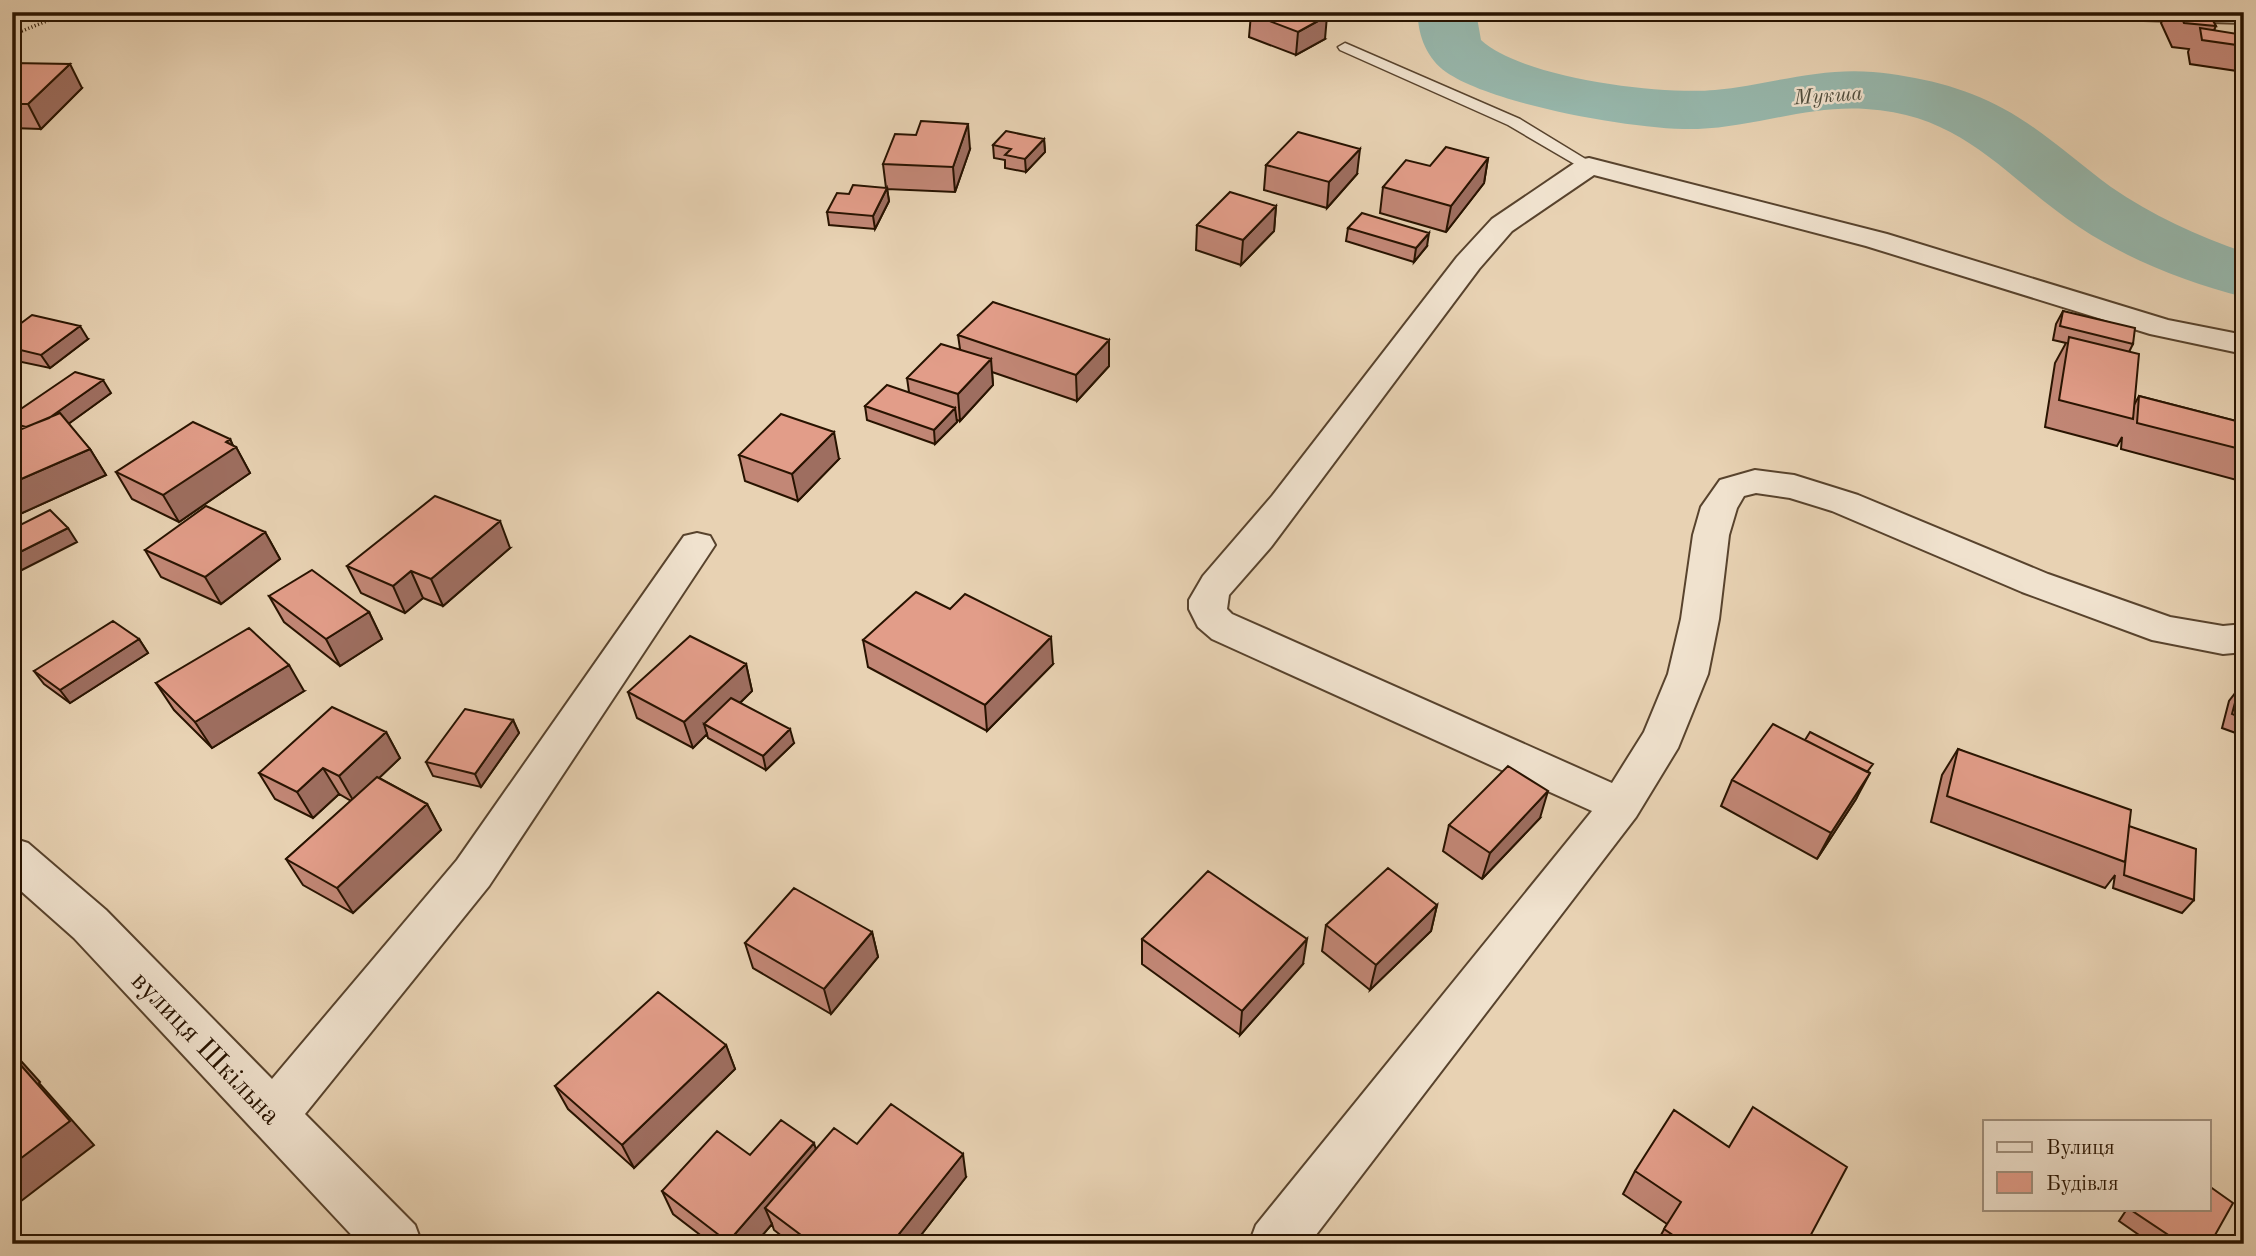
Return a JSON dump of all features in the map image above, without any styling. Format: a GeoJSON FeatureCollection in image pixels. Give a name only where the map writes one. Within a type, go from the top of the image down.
{"type":"FeatureCollection","features":[{"type":"Feature","properties":{"kind":"street"},"geometry":{"type":"LineString","coordinates":[[2110,12],[2244,16]]}},
{"type":"Feature","properties":{"kind":"street"},"geometry":{"type":"LineString","coordinates":[[1621,805],[1226,629],[1214,621],[1208,611],[1207,601],[1212,591],[1257,540],[1476,254],[1502,225],[1589,166],[1716,196],[1917,252],[2098,309],[2244,345]]}},
{"type":"Feature","properties":{"kind":"street"},"geometry":{"type":"LineString","coordinates":[[1275,1244],[1485,981],[1621,805],[1663,737],[1688,674],[1700,619],[1711,535],[1718,506],[1732,488],[1755,481],[1794,487],[1845,503],[2046,587],[2166,630],[2222,640],[2244,638]]}},
{"type":"Feature","properties":{"kind":"street"},"geometry":{"type":"LineString","coordinates":[[273,1115],[473,873],[697,545]]}},
{"type":"Feature","properties":{"kind":"street","name":"вулиця Шкільна"},"geometry":{"type":"LineString","coordinates":[[12,856],[90,924],[396,1244]]}},
{"type":"Feature","properties":{"kind":"lane"},"geometry":{"type":"LineString","coordinates":[[1345,47],[1514,122],[1589,166]]}},
{"type":"Feature","properties":{"kind":"path"},"geometry":{"type":"LineString","coordinates":[[12,35],[69,12]]}},
{"type":"Feature","properties":{"kind":"building"},"geometry":{"type":"Polygon","coordinates":[[[1318,12],[1327,16],[1298,32],[1251,14],[1318,12]]]}},
{"type":"Feature","properties":{"kind":"building"},"geometry":{"type":"Polygon","coordinates":[[[2179,12],[2208,12],[2216,26],[2184,23],[2179,12]]]}},
{"type":"Feature","properties":{"kind":"building"},"geometry":{"type":"Polygon","coordinates":[[[2200,28],[2244,35],[2244,46],[2202,40],[2200,28]]]}},
{"type":"Feature","properties":{"kind":"building"},"geometry":{"type":"Polygon","coordinates":[[[12,63],[70,64],[28,104],[12,104],[12,63]]]}},
{"type":"Feature","properties":{"kind":"building"},"geometry":{"type":"Polygon","coordinates":[[[921,121],[968,124],[953,167],[883,164],[895,134],[916,135],[921,121]]]}},
{"type":"Feature","properties":{"kind":"building"},"geometry":{"type":"Polygon","coordinates":[[[1006,131],[1044,139],[1025,159],[1005,155],[1011,149],[993,145],[1006,131]]]}},
{"type":"Feature","properties":{"kind":"building"},"geometry":{"type":"Polygon","coordinates":[[[1298,132],[1360,149],[1329,182],[1266,165],[1298,132]]]}},
{"type":"Feature","properties":{"kind":"building"},"geometry":{"type":"Polygon","coordinates":[[[1446,147],[1488,158],[1451,206],[1383,187],[1406,160],[1430,166],[1446,147]]]}},
{"type":"Feature","properties":{"kind":"building"},"geometry":{"type":"Polygon","coordinates":[[[853,185],[887,188],[873,216],[827,212],[837,193],[849,194],[853,185]]]}},
{"type":"Feature","properties":{"kind":"building"},"geometry":{"type":"Polygon","coordinates":[[[1230,192],[1276,206],[1243,240],[1197,225],[1230,192]]]}},
{"type":"Feature","properties":{"kind":"building"},"geometry":{"type":"Polygon","coordinates":[[[1362,213],[1429,233],[1416,248],[1348,228],[1362,213]]]}},
{"type":"Feature","properties":{"kind":"building"},"geometry":{"type":"Polygon","coordinates":[[[993,302],[1109,340],[1076,375],[958,335],[993,302]]]}},
{"type":"Feature","properties":{"kind":"building"},"geometry":{"type":"Polygon","coordinates":[[[2063,311],[2135,328],[2133,344],[2060,326],[2063,311]]]}},
{"type":"Feature","properties":{"kind":"building"},"geometry":{"type":"Polygon","coordinates":[[[32,315],[80,326],[41,355],[12,348],[12,330],[32,315]]]}},
{"type":"Feature","properties":{"kind":"building"},"geometry":{"type":"Polygon","coordinates":[[[2069,337],[2139,354],[2133,419],[2059,400],[2069,337]]]}},
{"type":"Feature","properties":{"kind":"building"},"geometry":{"type":"Polygon","coordinates":[[[941,344],[991,359],[958,394],[907,378],[941,344]]]}},
{"type":"Feature","properties":{"kind":"building"},"geometry":{"type":"Polygon","coordinates":[[[75,372],[103,380],[49,418],[26,427],[12,423],[12,415],[75,372]]]}},
{"type":"Feature","properties":{"kind":"building"},"geometry":{"type":"Polygon","coordinates":[[[887,385],[955,408],[934,430],[865,406],[887,385]]]}},
{"type":"Feature","properties":{"kind":"building"},"geometry":{"type":"Polygon","coordinates":[[[2139,396],[2244,423],[2244,450],[2137,423],[2139,396]]]}},
{"type":"Feature","properties":{"kind":"building"},"geometry":{"type":"Polygon","coordinates":[[[60,413],[90,449],[12,483],[12,433],[60,413]]]}},
{"type":"Feature","properties":{"kind":"building"},"geometry":{"type":"Polygon","coordinates":[[[781,414],[834,432],[792,474],[739,455],[781,414]]]}},
{"type":"Feature","properties":{"kind":"building"},"geometry":{"type":"Polygon","coordinates":[[[193,422],[230,439],[226,442],[236,447],[163,495],[116,472],[193,422]]]}},
{"type":"Feature","properties":{"kind":"building"},"geometry":{"type":"Polygon","coordinates":[[[435,496],[500,521],[431,579],[411,571],[393,586],[347,566],[435,496]]]}},
{"type":"Feature","properties":{"kind":"building"},"geometry":{"type":"Polygon","coordinates":[[[206,506],[265,532],[205,577],[145,550],[206,506]]]}},
{"type":"Feature","properties":{"kind":"building"},"geometry":{"type":"Polygon","coordinates":[[[50,510],[68,528],[12,556],[12,529],[50,510]]]}},
{"type":"Feature","properties":{"kind":"building"},"geometry":{"type":"Polygon","coordinates":[[[312,570],[369,612],[326,639],[269,596],[312,570]]]}},
{"type":"Feature","properties":{"kind":"building"},"geometry":{"type":"Polygon","coordinates":[[[916,592],[950,609],[965,594],[1051,637],[985,705],[863,640],[916,592]]]}},
{"type":"Feature","properties":{"kind":"building"},"geometry":{"type":"Polygon","coordinates":[[[113,621],[139,639],[60,690],[34,671],[113,621]]]}},
{"type":"Feature","properties":{"kind":"building"},"geometry":{"type":"Polygon","coordinates":[[[249,628],[289,665],[195,722],[156,683],[249,628]]]}},
{"type":"Feature","properties":{"kind":"building"},"geometry":{"type":"Polygon","coordinates":[[[690,636],[746,664],[684,722],[628,692],[690,636]]]}},
{"type":"Feature","properties":{"kind":"building"},"geometry":{"type":"Polygon","coordinates":[[[2239,688],[2244,689],[2244,719],[2232,714],[2239,688]]]}},
{"type":"Feature","properties":{"kind":"building"},"geometry":{"type":"Polygon","coordinates":[[[731,698],[790,729],[763,756],[704,724],[731,698]]]}},
{"type":"Feature","properties":{"kind":"building"},"geometry":{"type":"Polygon","coordinates":[[[332,707],[386,732],[339,776],[323,768],[297,792],[259,773],[332,707]]]}},
{"type":"Feature","properties":{"kind":"building"},"geometry":{"type":"Polygon","coordinates":[[[465,709],[513,720],[475,774],[426,762],[465,709]]]}},
{"type":"Feature","properties":{"kind":"building"},"geometry":{"type":"Polygon","coordinates":[[[1773,724],[1870,773],[1831,833],[1732,780],[1773,724]]]}},
{"type":"Feature","properties":{"kind":"building"},"geometry":{"type":"Polygon","coordinates":[[[1810,732],[1873,764],[1867,772],[1805,740],[1810,732]]]}},
{"type":"Feature","properties":{"kind":"building"},"geometry":{"type":"Polygon","coordinates":[[[1958,749],[2131,810],[2125,862],[1947,796],[1958,749]]]}},
{"type":"Feature","properties":{"kind":"building"},"geometry":{"type":"Polygon","coordinates":[[[1508,766],[1548,791],[1490,853],[1449,825],[1508,766]]]}},
{"type":"Feature","properties":{"kind":"building"},"geometry":{"type":"Polygon","coordinates":[[[377,777],[427,804],[337,888],[286,859],[377,777]]]}},
{"type":"Feature","properties":{"kind":"building"},"geometry":{"type":"Polygon","coordinates":[[[2129,826],[2196,849],[2194,900],[2124,875],[2129,826]]]}},
{"type":"Feature","properties":{"kind":"building"},"geometry":{"type":"Polygon","coordinates":[[[1388,868],[1437,905],[1376,965],[1326,925],[1388,868]]]}},
{"type":"Feature","properties":{"kind":"building"},"geometry":{"type":"Polygon","coordinates":[[[1208,871],[1307,939],[1242,1011],[1142,939],[1208,871]]]}},
{"type":"Feature","properties":{"kind":"building"},"geometry":{"type":"Polygon","coordinates":[[[794,888],[872,932],[824,989],[745,943],[794,888]]]}},
{"type":"Feature","properties":{"kind":"building"},"geometry":{"type":"Polygon","coordinates":[[[658,992],[726,1045],[622,1145],[555,1086],[658,992]]]}},
{"type":"Feature","properties":{"kind":"building"},"geometry":{"type":"Polygon","coordinates":[[[18,1062],[70,1121],[12,1165],[12,1066],[18,1062]]]}},
{"type":"Feature","properties":{"kind":"building"},"geometry":{"type":"Polygon","coordinates":[[[891,1104],[963,1154],[891,1244],[813,1244],[765,1208],[834,1128],[857,1144],[891,1104]]]}},
{"type":"Feature","properties":{"kind":"building"},"geometry":{"type":"Polygon","coordinates":[[[1753,1107],[1847,1167],[1806,1244],[1686,1244],[1664,1229],[1681,1202],[1635,1171],[1674,1110],[1729,1147],[1753,1107]]]}},
{"type":"Feature","properties":{"kind":"building"},"geometry":{"type":"Polygon","coordinates":[[[781,1120],[814,1143],[728,1242],[662,1191],[717,1131],[750,1155],[781,1120]]]}},
{"type":"Feature","properties":{"kind":"building"},"geometry":{"type":"Polygon","coordinates":[[[2210,1187],[2233,1203],[2210,1244],[2182,1244],[2131,1210],[2210,1210],[2210,1187]]]}},
{"type":"Feature","properties":{"kind":"waterway","name":"Мукша"},"geometry":{"type":"LineString","coordinates":[[1447,12],[1447,26],[1451,38],[1467,59],[1512,79],[1578,96],[1674,110],[1735,106],[1851,89],[1889,92],[1927,100],[1963,113],[1997,131],[2089,203],[2136,232],[2189,256],[2244,275]]}}]}
